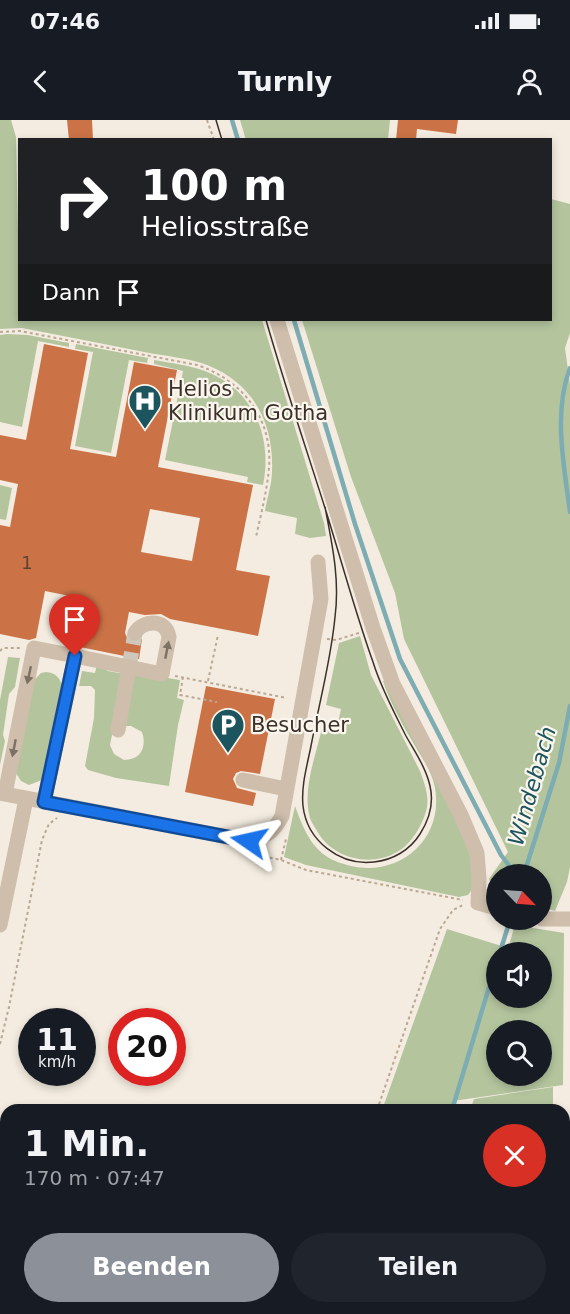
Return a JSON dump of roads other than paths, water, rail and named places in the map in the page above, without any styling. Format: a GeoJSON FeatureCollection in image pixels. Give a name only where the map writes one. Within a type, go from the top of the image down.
{"type":"FeatureCollection","features":[{"type":"Feature","properties":{"kind":"street"},"geometry":{"type":"LineString","coordinates":[[277,321],[373,628],[393,684],[461,815],[477,853],[478,903],[486,905]]}},
{"type":"Feature","properties":{"kind":"street"},"geometry":{"type":"LineString","coordinates":[[135,633],[140,626],[150,623],[161,625],[168,631],[170,637],[162,674],[34,648],[3,794],[249,841],[265,837],[282,816],[321,599],[318,562]]}},
{"type":"Feature","properties":{"kind":"street"},"geometry":{"type":"LineString","coordinates":[[44,802],[75,656]]}},
{"type":"Feature","properties":{"kind":"street"},"geometry":{"type":"LineString","coordinates":[[118,730],[129,667]]}},
{"type":"Feature","properties":{"kind":"street"},"geometry":{"type":"LineString","coordinates":[[243,780],[286,789]]}},
{"type":"Feature","properties":{"kind":"street"},"geometry":{"type":"LineString","coordinates":[[0,925],[26,799]]}},
{"type":"Feature","properties":{"kind":"street"},"geometry":{"type":"LineString","coordinates":[[552,919],[570,919]]}},
{"type":"Feature","properties":{"kind":"waterway"},"geometry":{"type":"LineString","coordinates":[[232,120],[237,138]]}},
{"type":"Feature","properties":{"kind":"waterway"},"geometry":{"type":"LineString","coordinates":[[294,321],[355,524],[400,659],[508,864]]}},
{"type":"Feature","properties":{"kind":"waterway","name":"Windebach"},"geometry":{"type":"LineString","coordinates":[[570,368],[565,385],[561,421],[570,512]]}},
{"type":"Feature","properties":{"kind":"waterway","name":"Windebach"},"geometry":{"type":"LineString","coordinates":[[527,864],[559,763],[570,706]]}},
{"type":"Feature","properties":{"kind":"waterway"},"geometry":{"type":"LineString","coordinates":[[503,942],[507,930]]}},
{"type":"Feature","properties":{"kind":"waterway"},"geometry":{"type":"LineString","coordinates":[[454,1104],[486,997]]}},
{"type":"Feature","properties":{"kind":"tunnel"},"geometry":{"type":"LineString","coordinates":[[129,667],[135,633]]}},
{"type":"Feature","properties":{"kind":"tram line"},"geometry":{"type":"LineString","coordinates":[[216,120],[221,138]]}},
{"type":"Feature","properties":{"kind":"tram line"},"geometry":{"type":"LineString","coordinates":[[266,321],[326,510]]}},
{"type":"Feature","properties":{"kind":"tram line"},"geometry":{"type":"LineString","coordinates":[[326,510],[376,672],[392,709],[423,766],[430,786],[430,811],[416,840],[400,853],[374,862],[349,860],[327,849],[311,830],[303,806],[305,776],[328,666],[336,603],[335,562],[326,510]]}},
{"type":"Feature","properties":{"kind":"place","name":"Helios Klinikum Gotha"},"geometry":{"type":"Point","coordinates":[145,430]}},
{"type":"Feature","properties":{"kind":"place","name":"Besucher"},"geometry":{"type":"Point","coordinates":[228,754]}}]}
